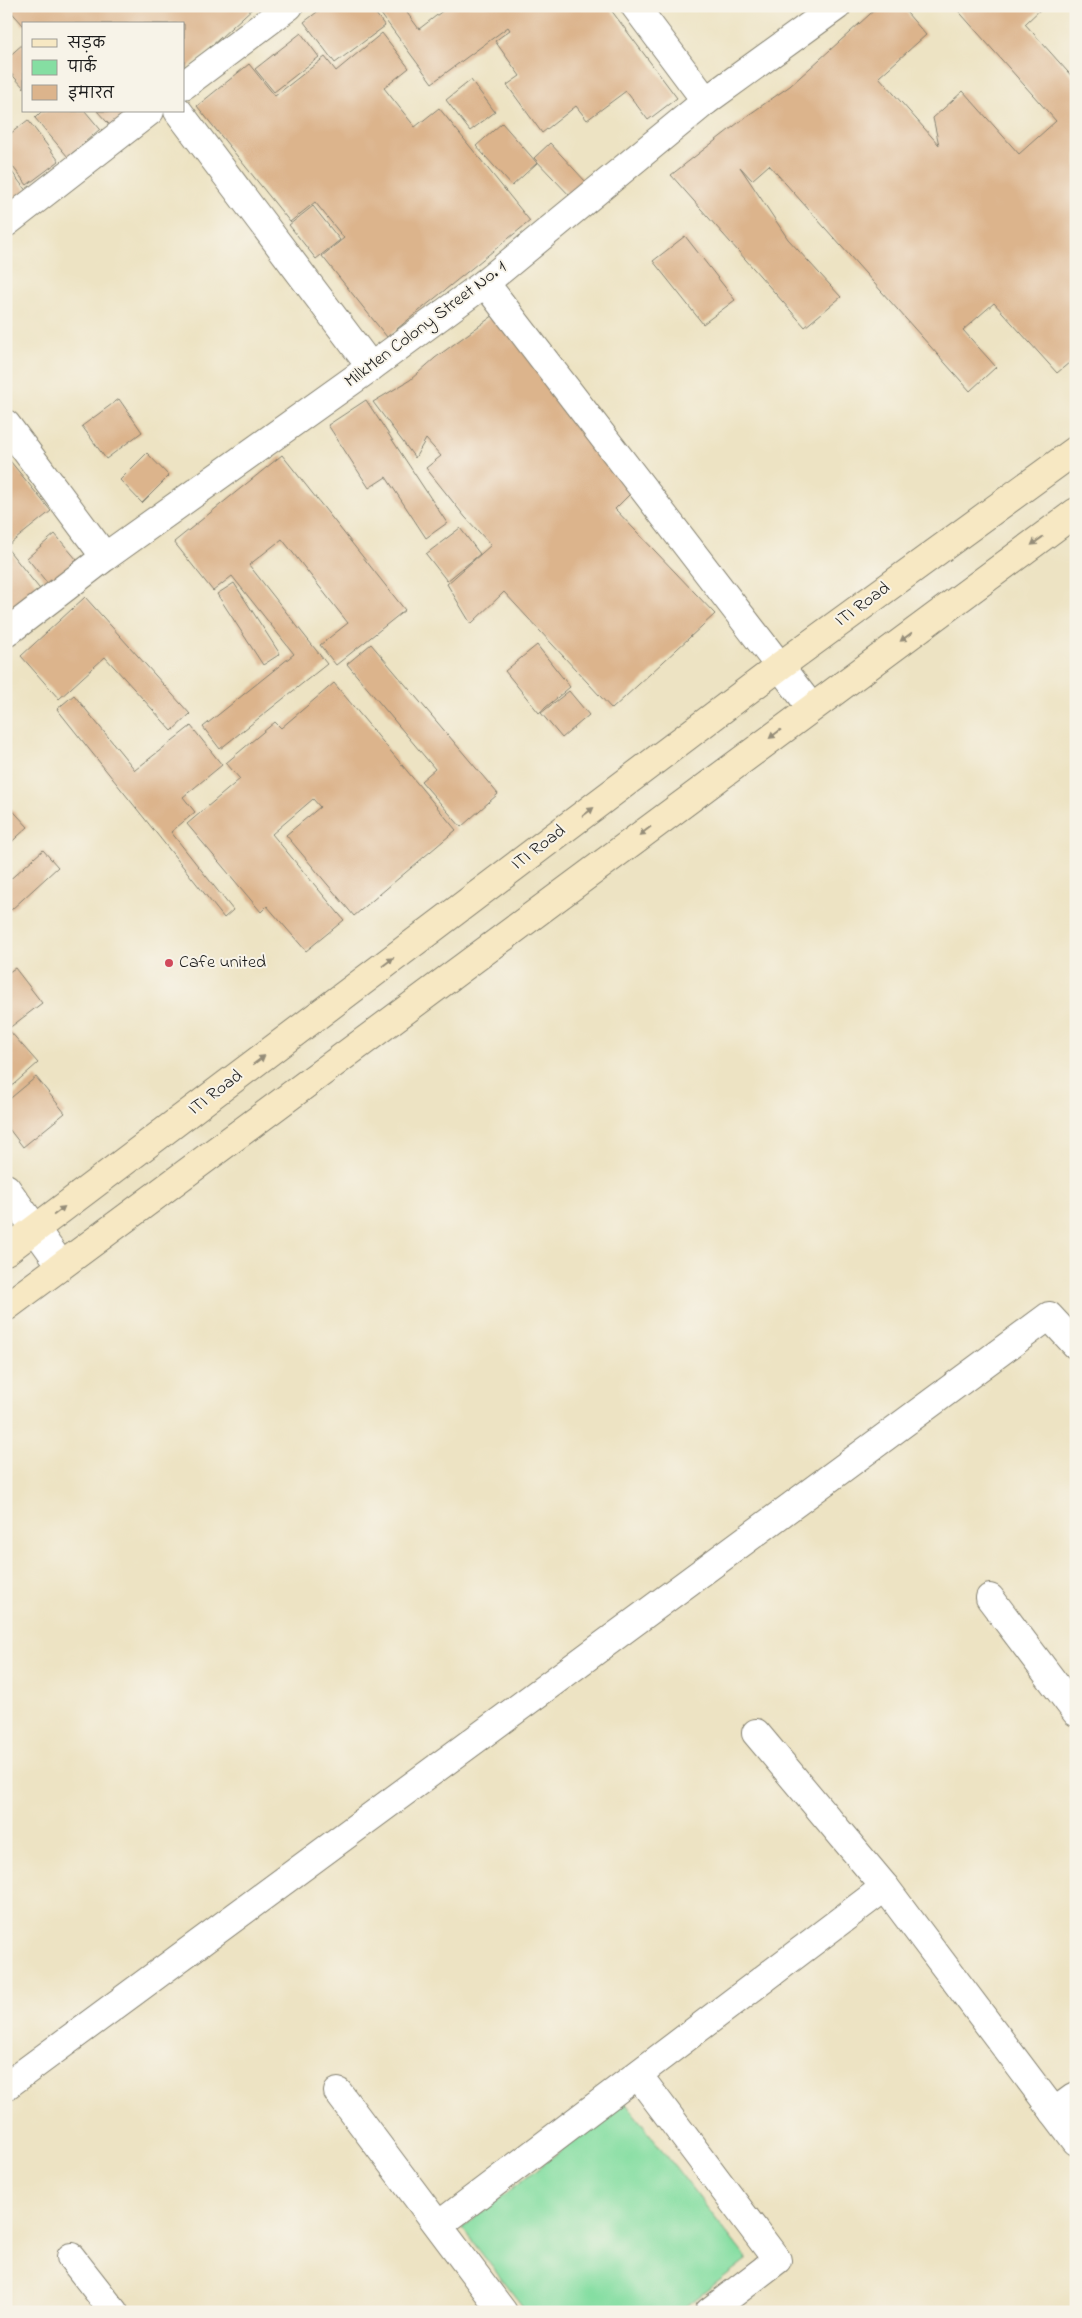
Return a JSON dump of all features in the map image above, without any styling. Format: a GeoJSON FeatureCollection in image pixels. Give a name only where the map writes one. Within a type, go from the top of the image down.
{"type":"FeatureCollection","features":[{"type":"Feature","properties":{"kind":"street"},"geometry":{"type":"LineString","coordinates":[[185,84],[289,6]]}},
{"type":"Feature","properties":{"kind":"street"},"geometry":{"type":"LineString","coordinates":[[635,6],[706,101]]}},
{"type":"Feature","properties":{"kind":"street","name":"MilkMen Colony Street No. 1"},"geometry":{"type":"LineString","coordinates":[[6,633],[106,557],[485,283],[706,101],[837,6]]}},
{"type":"Feature","properties":{"kind":"street"},"geometry":{"type":"LineString","coordinates":[[6,223],[149,112]]}},
{"type":"Feature","properties":{"kind":"street"},"geometry":{"type":"LineString","coordinates":[[179,112],[371,367]]}},
{"type":"Feature","properties":{"kind":"street"},"geometry":{"type":"LineString","coordinates":[[485,283],[811,707]]}},
{"type":"Feature","properties":{"kind":"street"},"geometry":{"type":"LineString","coordinates":[[6,424],[106,557]]}},
{"type":"Feature","properties":{"kind":"street","name":"ITI Road"},"geometry":{"type":"LineString","coordinates":[[6,1251],[780,666],[1076,450]]}},
{"type":"Feature","properties":{"kind":"street"},"geometry":{"type":"LineString","coordinates":[[6,1307],[811,707],[1076,512]]}},
{"type":"Feature","properties":{"kind":"street"},"geometry":{"type":"LineString","coordinates":[[6,1188],[61,1265]]}},
{"type":"Feature","properties":{"kind":"street"},"geometry":{"type":"LineString","coordinates":[[6,2086],[1049,1316],[1076,1345]]}},
{"type":"Feature","properties":{"kind":"street"},"geometry":{"type":"LineString","coordinates":[[990,1598],[1076,1712]]}},
{"type":"Feature","properties":{"kind":"street"},"geometry":{"type":"LineString","coordinates":[[756,1734],[885,1886],[1076,2141]]}},
{"type":"Feature","properties":{"kind":"street"},"geometry":{"type":"LineString","coordinates":[[439,2225],[885,1886]]}},
{"type":"Feature","properties":{"kind":"street"},"geometry":{"type":"LineString","coordinates":[[638,2074],[777,2260],[709,2312]]}},
{"type":"Feature","properties":{"kind":"street"},"geometry":{"type":"LineString","coordinates":[[338,2092],[504,2312]]}},
{"type":"Feature","properties":{"kind":"street"},"geometry":{"type":"LineString","coordinates":[[1054,2112],[1076,2096]]}},
{"type":"Feature","properties":{"kind":"street"},"geometry":{"type":"LineString","coordinates":[[71,2257],[114,2312]]}},
{"type":"Feature","properties":{"kind":"green space"},"geometry":{"type":"Polygon","coordinates":[[[624,2101],[747,2259],[679,2312],[527,2312],[462,2228],[624,2101]]]}},
{"type":"Feature","properties":{"kind":"building"},"geometry":{"type":"Polygon","coordinates":[[[6,6],[255,6],[185,70],[185,22],[22,22],[22,24],[6,6]]]}},
{"type":"Feature","properties":{"kind":"building"},"geometry":{"type":"Polygon","coordinates":[[[325,6],[370,6],[385,26],[335,63],[304,22],[325,6]]]}},
{"type":"Feature","properties":{"kind":"building"},"geometry":{"type":"Polygon","coordinates":[[[375,6],[402,6],[419,29],[449,6],[608,6],[677,98],[648,120],[626,91],[587,120],[576,106],[542,133],[507,85],[520,76],[495,41],[510,30],[508,27],[432,83],[375,6]]]}},
{"type":"Feature","properties":{"kind":"building"},"geometry":{"type":"Polygon","coordinates":[[[879,6],[901,6],[926,35],[879,77],[939,145],[933,118],[963,91],[1019,154],[1056,121],[954,6],[1044,6],[1025,24],[1076,81],[1076,357],[1057,373],[994,303],[963,330],[996,367],[970,391],[769,165],[752,180],[740,167],[788,239],[841,297],[805,327],[671,175],[747,116],[790,86],[879,6]]]}},
{"type":"Feature","properties":{"kind":"building"},"geometry":{"type":"Polygon","coordinates":[[[301,33],[319,57],[274,92],[255,69],[301,33]]]}},
{"type":"Feature","properties":{"kind":"building"},"geometry":{"type":"Polygon","coordinates":[[[382,33],[409,68],[384,88],[415,127],[439,108],[530,221],[387,337],[322,256],[344,238],[315,202],[290,222],[197,106],[249,64],[275,96],[325,57],[336,71],[382,33]]]}},
{"type":"Feature","properties":{"kind":"building"},"geometry":{"type":"Polygon","coordinates":[[[22,45],[22,86],[6,68],[6,59],[22,45]]]}},
{"type":"Feature","properties":{"kind":"building"},"geometry":{"type":"Polygon","coordinates":[[[471,80],[495,112],[470,131],[446,100],[471,80]]]}},
{"type":"Feature","properties":{"kind":"building"},"geometry":{"type":"Polygon","coordinates":[[[41,112],[86,112],[100,129],[68,157],[35,118],[41,112]]]}},
{"type":"Feature","properties":{"kind":"building"},"geometry":{"type":"Polygon","coordinates":[[[98,112],[138,112],[116,132],[98,112]]]}},
{"type":"Feature","properties":{"kind":"building"},"geometry":{"type":"Polygon","coordinates":[[[28,120],[59,161],[27,185],[6,158],[6,137],[28,120]]]}},
{"type":"Feature","properties":{"kind":"building"},"geometry":{"type":"Polygon","coordinates":[[[502,123],[537,163],[512,186],[476,146],[502,123]]]}},
{"type":"Feature","properties":{"kind":"building"},"geometry":{"type":"Polygon","coordinates":[[[550,143],[586,182],[571,197],[534,158],[550,143]]]}},
{"type":"Feature","properties":{"kind":"building"},"geometry":{"type":"Polygon","coordinates":[[[6,164],[27,192],[6,208],[6,164]]]}},
{"type":"Feature","properties":{"kind":"building"},"geometry":{"type":"Polygon","coordinates":[[[313,206],[340,240],[316,259],[289,225],[313,206]]]}},
{"type":"Feature","properties":{"kind":"building"},"geometry":{"type":"Polygon","coordinates":[[[685,236],[735,300],[703,324],[653,261],[685,236]]]}},
{"type":"Feature","properties":{"kind":"building"},"geometry":{"type":"Polygon","coordinates":[[[494,315],[634,490],[615,509],[715,614],[612,709],[504,592],[471,624],[447,584],[491,545],[465,517],[426,468],[441,456],[426,439],[415,458],[373,402],[410,380],[435,358],[494,315]]]}},
{"type":"Feature","properties":{"kind":"building"},"geometry":{"type":"Polygon","coordinates":[[[119,399],[142,432],[106,459],[82,426],[119,399]]]}},
{"type":"Feature","properties":{"kind":"building"},"geometry":{"type":"Polygon","coordinates":[[[366,400],[447,523],[426,538],[386,477],[369,488],[328,425],[366,400]]]}},
{"type":"Feature","properties":{"kind":"building"},"geometry":{"type":"Polygon","coordinates":[[[147,453],[169,476],[142,503],[120,480],[147,453]]]}},
{"type":"Feature","properties":{"kind":"building"},"geometry":{"type":"Polygon","coordinates":[[[282,455],[405,610],[336,665],[320,645],[348,623],[282,539],[249,565],[327,664],[220,749],[203,727],[294,654],[232,576],[213,591],[174,542],[282,455]]]}},
{"type":"Feature","properties":{"kind":"building"},"geometry":{"type":"Polygon","coordinates":[[[6,456],[51,511],[6,547],[6,456]]]}},
{"type":"Feature","properties":{"kind":"building"},"geometry":{"type":"Polygon","coordinates":[[[460,528],[480,554],[447,581],[426,554],[460,528]]]}},
{"type":"Feature","properties":{"kind":"building"},"geometry":{"type":"Polygon","coordinates":[[[55,534],[77,560],[48,584],[27,558],[55,534]]]}},
{"type":"Feature","properties":{"kind":"building"},"geometry":{"type":"Polygon","coordinates":[[[6,547],[43,593],[6,624],[6,547]]]}},
{"type":"Feature","properties":{"kind":"building"},"geometry":{"type":"Polygon","coordinates":[[[234,583],[280,654],[263,665],[217,594],[234,583]]]}},
{"type":"Feature","properties":{"kind":"building"},"geometry":{"type":"Polygon","coordinates":[[[85,597],[190,714],[172,731],[105,657],[59,699],[21,656],[85,597]]]}},
{"type":"Feature","properties":{"kind":"building"},"geometry":{"type":"Polygon","coordinates":[[[371,644],[498,794],[461,827],[421,781],[435,769],[347,664],[371,644]]]}},
{"type":"Feature","properties":{"kind":"building"},"geometry":{"type":"Polygon","coordinates":[[[537,645],[570,687],[539,713],[505,671],[537,645]]]}},
{"type":"Feature","properties":{"kind":"building"},"geometry":{"type":"Polygon","coordinates":[[[334,683],[456,830],[354,916],[286,835],[320,807],[313,799],[272,834],[344,920],[306,951],[267,906],[261,912],[187,824],[240,779],[226,763],[275,722],[281,728],[334,683]]]}},
{"type":"Feature","properties":{"kind":"building"},"geometry":{"type":"Polygon","coordinates":[[[569,691],[589,715],[562,738],[541,713],[569,691]]]}},
{"type":"Feature","properties":{"kind":"building"},"geometry":{"type":"Polygon","coordinates":[[[74,695],[135,770],[191,726],[222,765],[183,797],[195,812],[171,832],[233,910],[224,918],[57,709],[74,695]]]}},
{"type":"Feature","properties":{"kind":"building"},"geometry":{"type":"Polygon","coordinates":[[[6,803],[28,827],[6,847],[6,803]]]}},
{"type":"Feature","properties":{"kind":"building"},"geometry":{"type":"Polygon","coordinates":[[[43,850],[58,867],[11,910],[6,905],[6,883],[43,850]]]}},
{"type":"Feature","properties":{"kind":"building"},"geometry":{"type":"Polygon","coordinates":[[[15,968],[42,1003],[8,1029],[38,1063],[6,1091],[6,974],[15,968]]]}},
{"type":"Feature","properties":{"kind":"building"},"geometry":{"type":"Polygon","coordinates":[[[36,1077],[65,1113],[23,1147],[6,1125],[6,1102],[36,1077]]]}},
{"type":"Feature","properties":{"kind":"place","name":"Cafe united"},"geometry":{"type":"Point","coordinates":[169,963]}}]}
